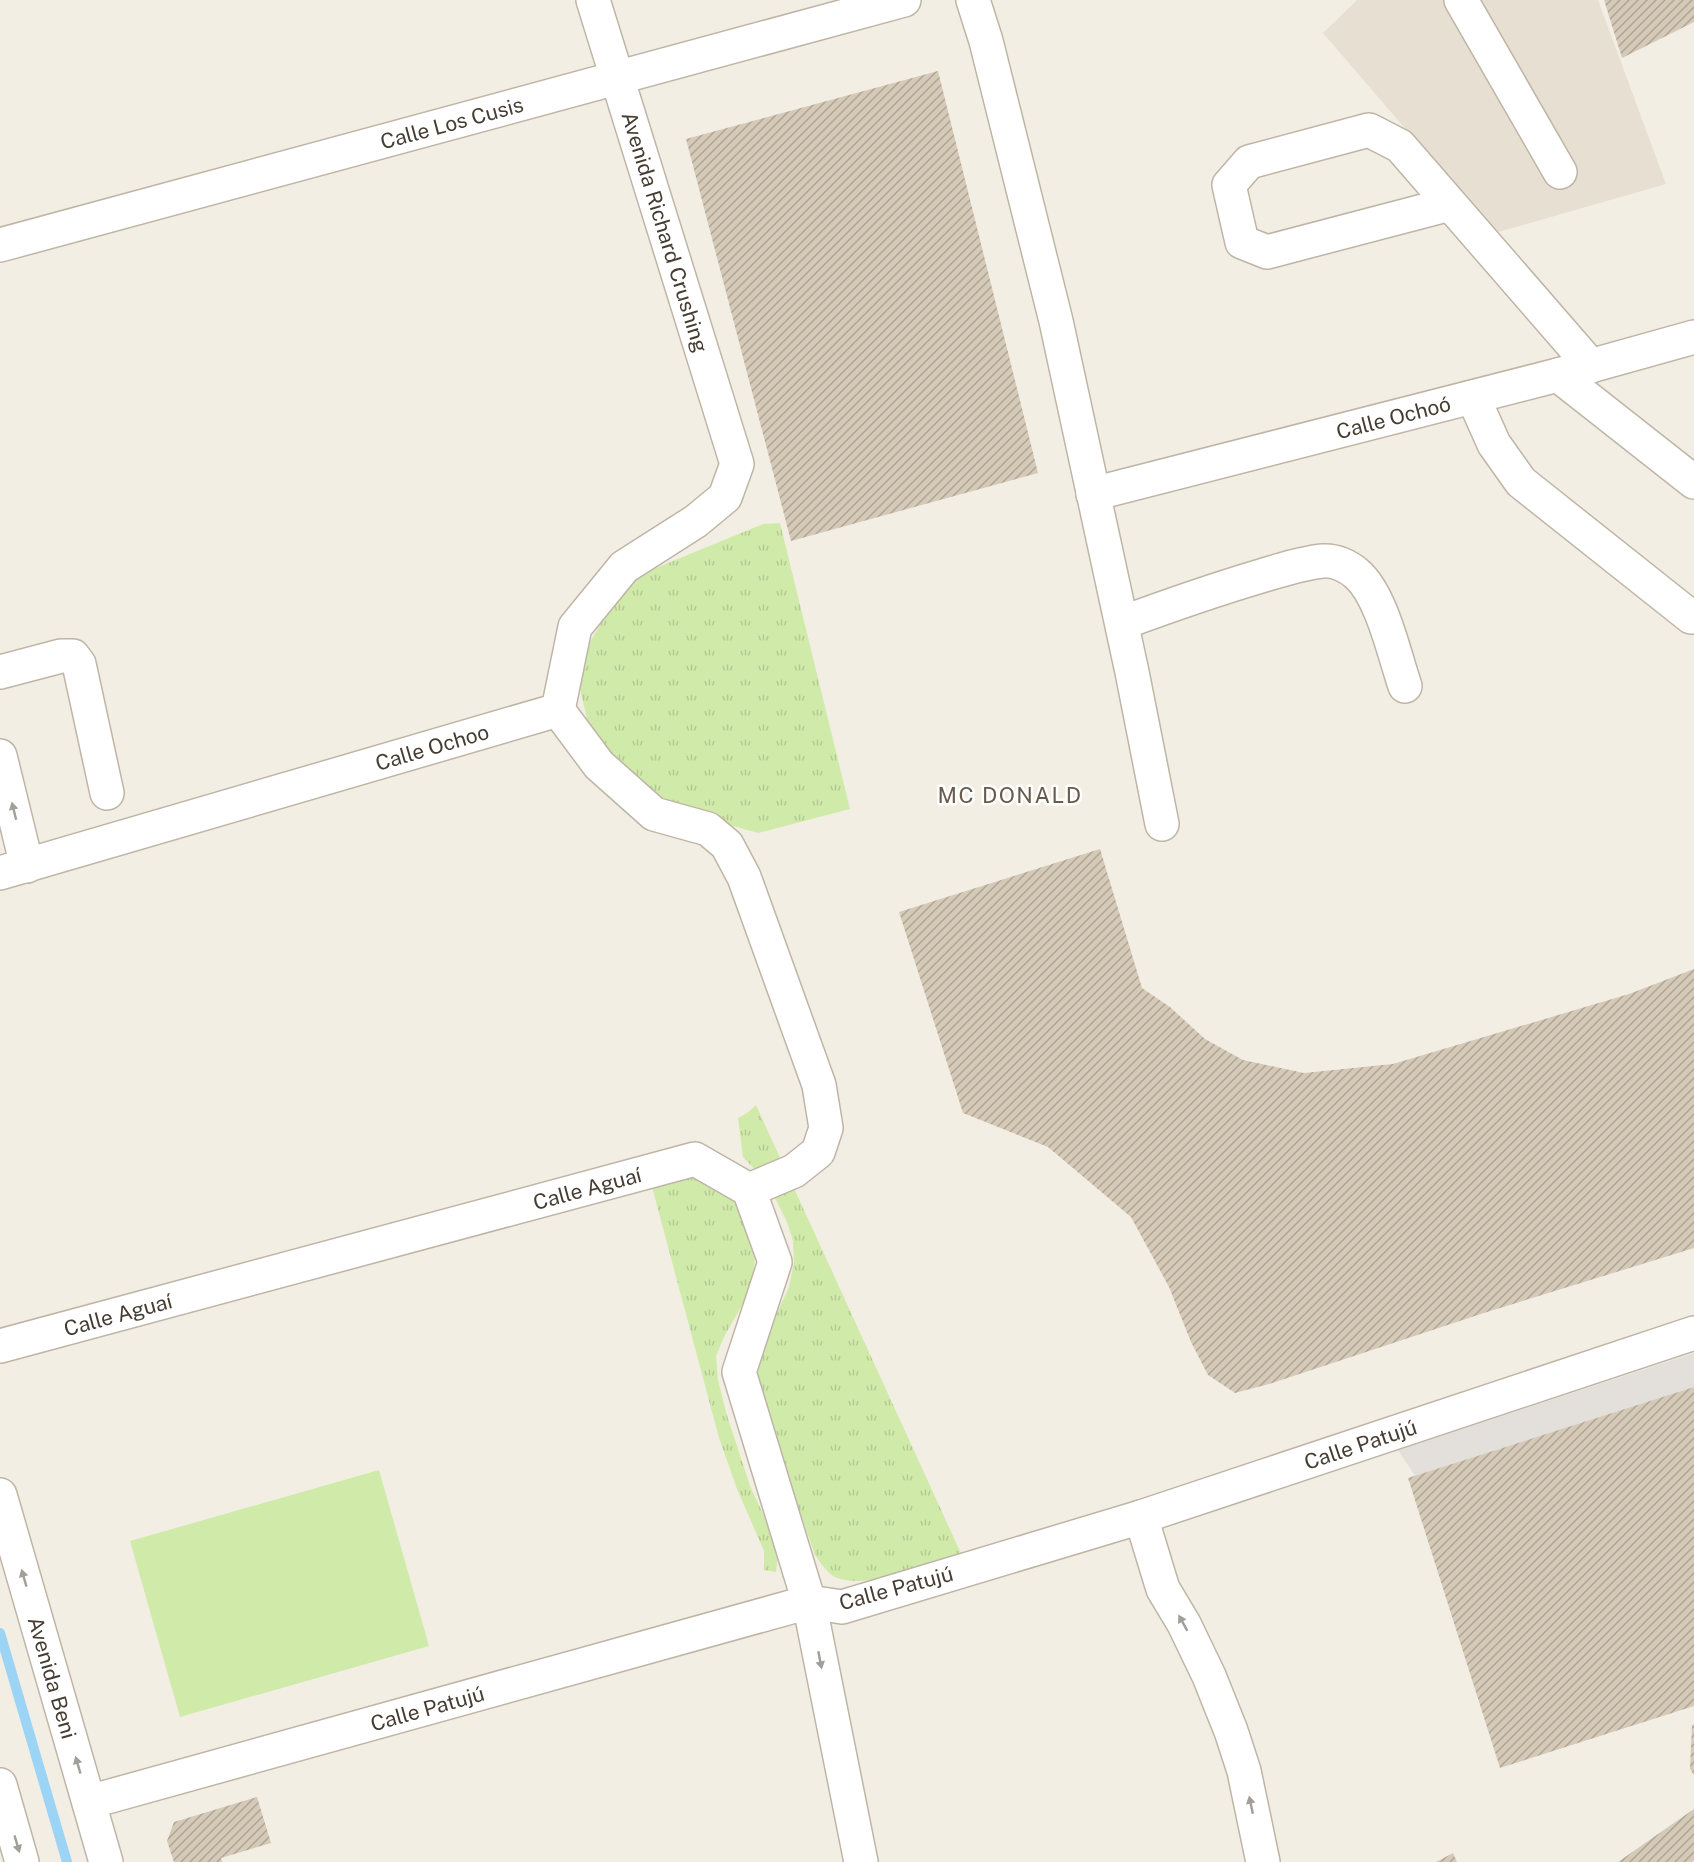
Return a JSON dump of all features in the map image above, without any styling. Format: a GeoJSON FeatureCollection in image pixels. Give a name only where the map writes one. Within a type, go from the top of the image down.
{"type":"FeatureCollection","features":[{"type":"Feature","properties":{"kind":"street","name":"Avenida Richard Crushing"},"geometry":{"type":"LineString","coordinates":[[558,710],[575,627],[624,567],[696,521],[725,497],[737,464],[593,0]]}},
{"type":"Feature","properties":{"kind":"street","name":"Calle Los Cusis"},"geometry":{"type":"LineString","coordinates":[[0,245],[904,0]]}},
{"type":"Feature","properties":{"kind":"street"},"geometry":{"type":"LineString","coordinates":[[974,0],[1056,321],[1122,623],[1162,824]]}},
{"type":"Feature","properties":{"kind":"street"},"geometry":{"type":"LineString","coordinates":[[1461,0],[1560,172]]}},
{"type":"Feature","properties":{"kind":"street"},"geometry":{"type":"LineString","coordinates":[[1450,204],[1268,252],[1242,242],[1230,185],[1249,162],[1369,130],[1400,146],[1591,366]]}},
{"type":"Feature","properties":{"kind":"street","name":"Calle Ochoó"},"geometry":{"type":"LineString","coordinates":[[1093,494],[1694,338]]}},
{"type":"Feature","properties":{"kind":"street"},"geometry":{"type":"LineString","coordinates":[[1558,375],[1694,482]]}},
{"type":"Feature","properties":{"kind":"street"},"geometry":{"type":"LineString","coordinates":[[1473,397],[1494,444],[1521,482],[1691,617]]}},
{"type":"Feature","properties":{"kind":"street"},"geometry":{"type":"LineString","coordinates":[[1122,623],[1210,591],[1293,567],[1324,561],[1337,562],[1356,572],[1370,588],[1378,605],[1405,686]]}},
{"type":"Feature","properties":{"kind":"street"},"geometry":{"type":"LineString","coordinates":[[0,672],[61,656],[73,656],[79,664],[108,793]]}},
{"type":"Feature","properties":{"kind":"street"},"geometry":{"type":"LineString","coordinates":[[558,710],[599,765],[654,814],[708,829],[727,845],[744,877],[819,1085],[826,1128],[818,1152],[794,1172],[749,1190],[775,1262],[739,1372],[809,1602],[861,1862]]}},
{"type":"Feature","properties":{"kind":"street","name":"Calle Ochoo"},"geometry":{"type":"LineString","coordinates":[[13,870],[558,710]]}},
{"type":"Feature","properties":{"kind":"street"},"geometry":{"type":"LineString","coordinates":[[0,756],[13,870]]}},
{"type":"Feature","properties":{"kind":"street","name":"Calle Aguaí"},"geometry":{"type":"LineString","coordinates":[[0,1346],[694,1159],[749,1190]]}},
{"type":"Feature","properties":{"kind":"street","name":"Calle Patujú"},"geometry":{"type":"LineString","coordinates":[[89,1802],[809,1602],[842,1607],[1141,1516],[1694,1333]]}},
{"type":"Feature","properties":{"kind":"street","name":"Avenida Beni"},"geometry":{"type":"LineString","coordinates":[[0,1495],[106,1862]]}},
{"type":"Feature","properties":{"kind":"street"},"geometry":{"type":"LineString","coordinates":[[1141,1516],[1163,1589],[1199,1655],[1231,1731],[1244,1771],[1263,1862]]}},
{"type":"Feature","properties":{"kind":"street"},"geometry":{"type":"LineString","coordinates":[[0,1785],[22,1862]]}},
{"type":"Feature","properties":{"kind":"shaded area"},"geometry":{"type":"Polygon","coordinates":[[[1357,0],[1598,0],[1666,184],[1495,233],[1323,33],[1357,0]]]}},
{"type":"Feature","properties":{"kind":"shaded area"},"geometry":{"type":"Polygon","coordinates":[[[1694,1353],[1694,1387],[1415,1476],[1398,1450],[1694,1353]]]}},
{"type":"Feature","properties":{"kind":"green space"},"geometry":{"type":"Polygon","coordinates":[[[780,523],[850,809],[758,833],[712,820],[643,792],[590,731],[580,689],[586,649],[612,604],[641,574],[763,524],[780,523]]]}},
{"type":"Feature","properties":{"kind":"green space"},"geometry":{"type":"Polygon","coordinates":[[[756,1105],[964,1560],[899,1576],[849,1581],[830,1574],[815,1555],[759,1395],[758,1367],[769,1330],[789,1287],[794,1262],[793,1241],[787,1222],[774,1196],[743,1157],[738,1118],[756,1105]]]}},
{"type":"Feature","properties":{"kind":"green space"},"geometry":{"type":"Polygon","coordinates":[[[689,1177],[706,1180],[728,1194],[739,1208],[754,1239],[753,1276],[744,1302],[716,1356],[718,1380],[726,1412],[750,1486],[776,1542],[778,1554],[776,1572],[764,1570],[764,1551],[737,1489],[719,1438],[651,1183],[689,1177]]]}},
{"type":"Feature","properties":{"kind":"green space"},"geometry":{"type":"Polygon","coordinates":[[[379,1470],[429,1646],[180,1717],[130,1541],[379,1470]]]}},
{"type":"Feature","properties":{"kind":"building"},"geometry":{"type":"Polygon","coordinates":[[[1604,0],[1694,0],[1694,22],[1622,58],[1604,0]]]}},
{"type":"Feature","properties":{"kind":"building"},"geometry":{"type":"Polygon","coordinates":[[[938,71],[1038,473],[791,541],[686,139],[938,71]]]}},
{"type":"Feature","properties":{"kind":"building"},"geometry":{"type":"Polygon","coordinates":[[[1100,849],[1142,988],[1170,1007],[1205,1039],[1243,1060],[1304,1073],[1393,1064],[1629,994],[1694,969],[1694,1248],[1235,1393],[1208,1375],[1191,1342],[1169,1287],[1131,1217],[1048,1147],[963,1113],[899,912],[1100,849]]]}},
{"type":"Feature","properties":{"kind":"building"},"geometry":{"type":"Polygon","coordinates":[[[1694,1387],[1694,1706],[1500,1768],[1408,1478],[1694,1387]]]}},
{"type":"Feature","properties":{"kind":"building"},"geometry":{"type":"Polygon","coordinates":[[[1692,1725],[1694,1725],[1694,1775],[1690,1769],[1692,1725]]]}},
{"type":"Feature","properties":{"kind":"building"},"geometry":{"type":"Polygon","coordinates":[[[257,1797],[271,1843],[221,1858],[222,1862],[174,1862],[167,1841],[174,1822],[257,1797]]]}},
{"type":"Feature","properties":{"kind":"building"},"geometry":{"type":"Polygon","coordinates":[[[1694,1809],[1694,1860],[1692,1862],[1618,1862],[1694,1809]]]}},
{"type":"Feature","properties":{"kind":"building"},"geometry":{"type":"Polygon","coordinates":[[[1453,1853],[1457,1862],[1436,1862],[1453,1853]]]}},
{"type":"Feature","properties":{"kind":"waterway"},"geometry":{"type":"LineString","coordinates":[[0,1633],[67,1862]]}},
{"type":"Feature","properties":{"kind":"district","name":"MC DONALD"},"geometry":{"type":"Point","coordinates":[1010,795]}}]}
